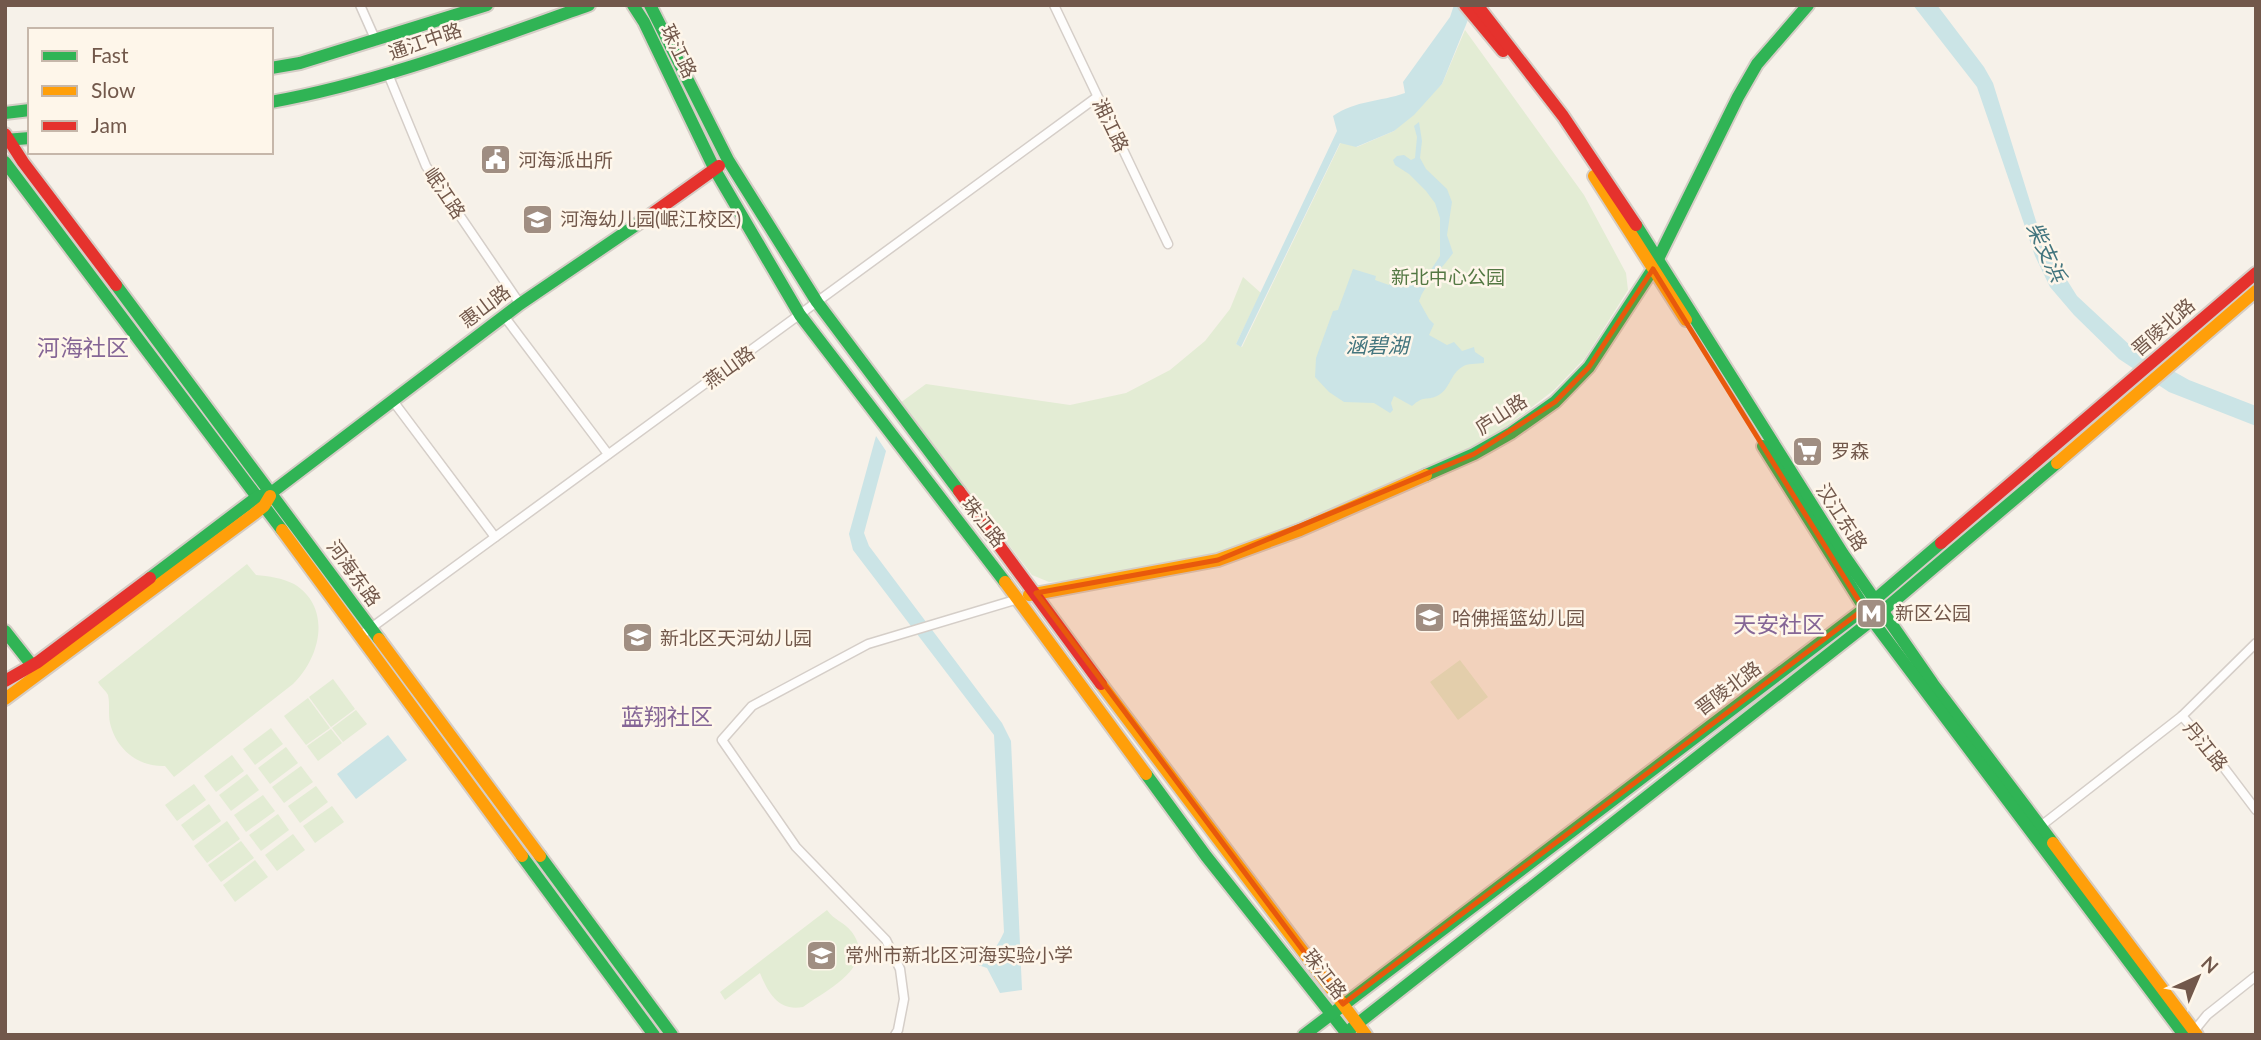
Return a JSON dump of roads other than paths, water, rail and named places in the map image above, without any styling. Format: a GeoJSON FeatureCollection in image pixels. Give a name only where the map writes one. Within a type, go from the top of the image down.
{"type":"FeatureCollection","features":[{"type":"Feature","properties":{"kind":"main road","name":"通江中路"},"geometry":{"type":"LineString","coordinates":[[273,68],[300,63],[376,41],[487,5]]}},
{"type":"Feature","properties":{"kind":"main road","name":"通江中路"},"geometry":{"type":"LineString","coordinates":[[273,102],[298,98],[388,74],[589,5]]}},
{"type":"Feature","properties":{"kind":"main road","name":"珠江路"},"geometry":{"type":"LineString","coordinates":[[633,5],[715,170],[800,315],[1018,599],[1206,856],[1346,1034]]}},
{"type":"Feature","properties":{"kind":"main road","name":"珠江路"},"geometry":{"type":"LineString","coordinates":[[650,5],[728,160],[817,302],[1036,593],[1116,705],[1366,1035]]}},
{"type":"Feature","properties":{"kind":"main road","name":"汉江东路"},"geometry":{"type":"LineString","coordinates":[[1465,5],[1480,13],[1563,116],[1769,439],[1879,605],[2035,830]]}},
{"type":"Feature","properties":{"kind":"main road","name":"庐山路"},"geometry":{"type":"LineString","coordinates":[[1018,599],[1036,593],[1217,560],[1300,530],[1474,454],[1511,433],[1555,402],[1589,367],[1656,264],[1757,64],[1808,5]]}},
{"type":"Feature","properties":{"kind":"main road"},"geometry":{"type":"LineString","coordinates":[[5,113],[28,110]]}},
{"type":"Feature","properties":{"kind":"main road"},"geometry":{"type":"LineString","coordinates":[[6,138],[28,138]]}},
{"type":"Feature","properties":{"kind":"main road","name":"河海东路"},"geometry":{"type":"LineString","coordinates":[[6,138],[672,1035]]}},
{"type":"Feature","properties":{"kind":"main road","name":"惠山路"},"geometry":{"type":"LineString","coordinates":[[5,699],[35,670],[520,304],[728,160]]}},
{"type":"Feature","properties":{"kind":"main road","name":"河海东路"},"geometry":{"type":"LineString","coordinates":[[5,162],[261,501],[654,1035]]}},
{"type":"Feature","properties":{"kind":"main road","name":"汉江东路"},"geometry":{"type":"LineString","coordinates":[[1656,264],[1868,615],[2189,1034]]}},
{"type":"Feature","properties":{"kind":"main road","name":"晋陵北路"},"geometry":{"type":"LineString","coordinates":[[1346,1034],[1868,615],[2256,272]]}},
{"type":"Feature","properties":{"kind":"main road","name":"晋陵北路"},"geometry":{"type":"LineString","coordinates":[[1879,605],[2152,382],[2256,291]]}},
{"type":"Feature","properties":{"kind":"main road","name":"晋陵北路"},"geometry":{"type":"LineString","coordinates":[[1304,1035],[1868,615]]}},
{"type":"Feature","properties":{"kind":"main road"},"geometry":{"type":"LineString","coordinates":[[5,631],[35,670]]}},
{"type":"Feature","properties":{"kind":"main road","name":"惠山路"},"geometry":{"type":"LineString","coordinates":[[5,681],[35,670]]}},
{"type":"Feature","properties":{"kind":"street"},"geometry":{"type":"LineString","coordinates":[[360,5],[376,41]]}},
{"type":"Feature","properties":{"kind":"street","name":"湘江路"},"geometry":{"type":"LineString","coordinates":[[1054,5],[1168,243]]}},
{"type":"Feature","properties":{"kind":"street","name":"岷江路"},"geometry":{"type":"LineString","coordinates":[[388,74],[426,166],[520,304]]}},
{"type":"Feature","properties":{"kind":"street","name":"燕山路"},"geometry":{"type":"LineString","coordinates":[[360,636],[1097,97]]}},
{"type":"Feature","properties":{"kind":"street"},"geometry":{"type":"LineString","coordinates":[[504,316],[608,454]]}},
{"type":"Feature","properties":{"kind":"street"},"geometry":{"type":"LineString","coordinates":[[393,401],[495,537]]}},
{"type":"Feature","properties":{"kind":"street"},"geometry":{"type":"LineString","coordinates":[[895,1035],[904,999],[900,970],[886,940],[796,847],[722,740],[752,706],[868,644],[1018,599]]}},
{"type":"Feature","properties":{"kind":"street"},"geometry":{"type":"LineString","coordinates":[[2035,830],[2182,716],[2256,643]]}},
{"type":"Feature","properties":{"kind":"street","name":"丹江路"},"geometry":{"type":"LineString","coordinates":[[2182,716],[2256,810]]}},
{"type":"Feature","properties":{"kind":"street"},"geometry":{"type":"LineString","coordinates":[[2189,1034],[2207,1015],[2256,976]]}},
{"type":"Feature","properties":{"kind":"water"},"geometry":{"type":"Polygon","coordinates":[[[1454,5],[1474,5],[1442,84],[1414,115],[1394,131],[1356,147],[1340,143],[1241,347],[1236,344],[1337,131],[1333,116],[1359,104],[1405,93],[1403,82],[1450,17],[1454,5]]]}},
{"type":"Feature","properties":{"kind":"water","name":"柴支浜"},"geometry":{"type":"Polygon","coordinates":[[[1913,5],[1937,5],[1984,67],[1993,83],[2036,221],[2077,296],[2134,349],[2189,380],[2256,406],[2256,426],[2169,392],[2119,359],[2050,287],[2035,256],[1977,87],[1913,5]]]}},
{"type":"Feature","properties":{"kind":"water","name":"涵碧湖"},"geometry":{"type":"Polygon","coordinates":[[[1419,122],[1422,141],[1420,158],[1426,169],[1447,189],[1452,202],[1447,235],[1453,253],[1429,282],[1419,301],[1434,324],[1429,335],[1447,345],[1454,342],[1462,351],[1474,347],[1475,352],[1484,358],[1484,363],[1464,366],[1441,393],[1419,400],[1412,406],[1394,396],[1391,403],[1393,410],[1390,413],[1374,403],[1344,402],[1329,392],[1315,377],[1316,358],[1333,311],[1338,310],[1353,269],[1376,276],[1375,280],[1389,285],[1391,282],[1407,288],[1409,282],[1421,285],[1440,256],[1440,218],[1435,203],[1393,160],[1404,155],[1411,160],[1415,158],[1417,137],[1414,126],[1419,122]]]}},
{"type":"Feature","properties":{"kind":"water"},"geometry":{"type":"Polygon","coordinates":[[[876,436],[886,451],[864,533],[869,546],[1002,723],[1011,741],[1022,990],[1000,993],[987,968],[978,965],[979,959],[995,948],[1004,932],[994,735],[853,550],[849,534],[876,436]]]}},
{"type":"Feature","properties":{"kind":"water"},"geometry":{"type":"Polygon","coordinates":[[[388,735],[407,760],[356,799],[337,774],[388,735]]]}},
{"type":"Feature","properties":{"kind":"place","name":"河海派出所"},"geometry":{"type":"Point","coordinates":[495,160]}},
{"type":"Feature","properties":{"kind":"place","name":"河海幼儿园(岷江校区)"},"geometry":{"type":"Point","coordinates":[537,219]}},
{"type":"Feature","properties":{"kind":"place","name":"罗森"},"geometry":{"type":"Point","coordinates":[1808,451]}},
{"type":"Feature","properties":{"kind":"place","name":"新区公园"},"geometry":{"type":"Point","coordinates":[1872,613]}},
{"type":"Feature","properties":{"kind":"place","name":"哈佛摇篮幼儿园"},"geometry":{"type":"Point","coordinates":[1429,618]}},
{"type":"Feature","properties":{"kind":"place","name":"新北区天河幼儿园"},"geometry":{"type":"Point","coordinates":[637,638]}},
{"type":"Feature","properties":{"kind":"place","name":"常州市新北区河海实验小学"},"geometry":{"type":"Point","coordinates":[822,955]}},
{"type":"Feature","properties":{"kind":"district","name":"河海社区"},"geometry":{"type":"Point","coordinates":[83,348]}},
{"type":"Feature","properties":{"kind":"district","name":"天安社区"},"geometry":{"type":"Point","coordinates":[1779,625]}},
{"type":"Feature","properties":{"kind":"district","name":"蓝翔社区"},"geometry":{"type":"Point","coordinates":[667,717]}},
{"type":"Feature","properties":{"kind":"park label","name":"新北中心公园"},"geometry":{"type":"Point","coordinates":[1448,277]}}]}
